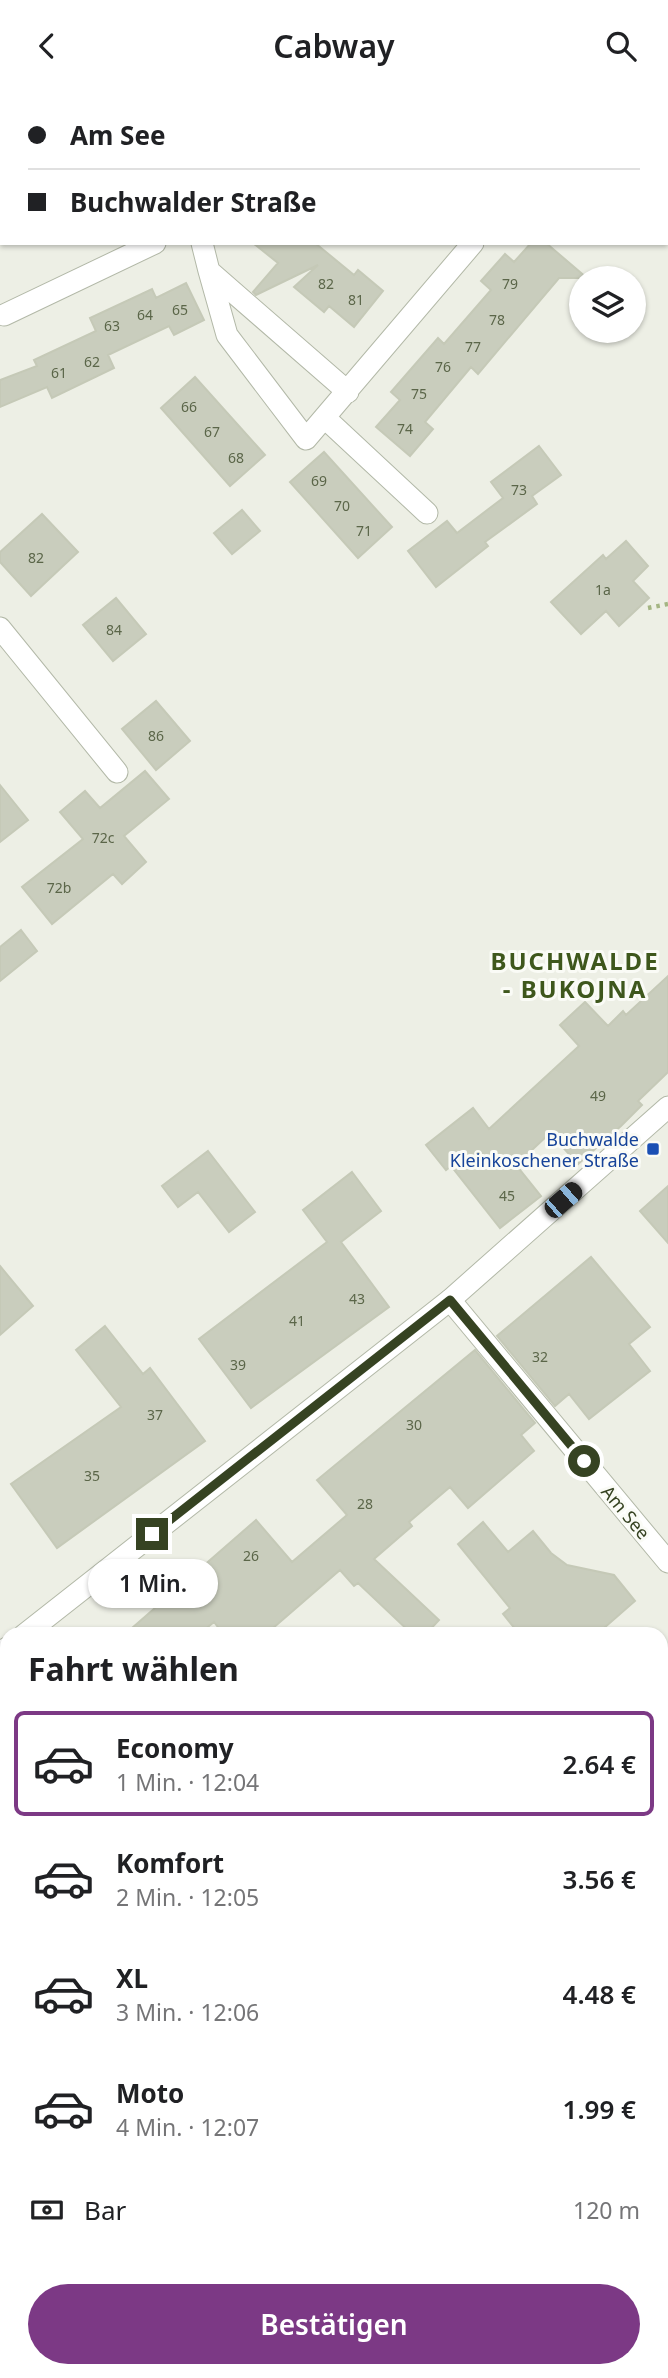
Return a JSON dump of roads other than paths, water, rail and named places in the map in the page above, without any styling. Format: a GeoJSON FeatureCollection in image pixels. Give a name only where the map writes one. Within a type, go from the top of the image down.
{"type":"FeatureCollection","features":[{"type":"Feature","properties":{"kind":"street"},"geometry":{"type":"LineString","coordinates":[[202,245],[227,335],[306,439],[471,245]]}},
{"type":"Feature","properties":{"kind":"street"},"geometry":{"type":"LineString","coordinates":[[5,315],[144,246]]}},
{"type":"Feature","properties":{"kind":"street"},"geometry":{"type":"LineString","coordinates":[[209,271],[348,392]]}},
{"type":"Feature","properties":{"kind":"street"},"geometry":{"type":"LineString","coordinates":[[325,418],[427,513]]}},
{"type":"Feature","properties":{"kind":"street"},"geometry":{"type":"LineString","coordinates":[[0,628],[117,772]]}},
{"type":"Feature","properties":{"kind":"street"},"geometry":{"type":"LineString","coordinates":[[34,1627],[450,1300],[668,1107]]}},
{"type":"Feature","properties":{"kind":"street","name":"Am See"},"geometry":{"type":"LineString","coordinates":[[450,1300],[668,1562]]}},
{"type":"Feature","properties":{"kind":"place","name":"Buchwalde Kleinkoschener Straße"},"geometry":{"type":"Point","coordinates":[653,1149]}},
{"type":"Feature","properties":{"kind":"district","name":"BUCHWALDE - BUKOJNA"},"geometry":{"type":"Point","coordinates":[575,974]}}]}
